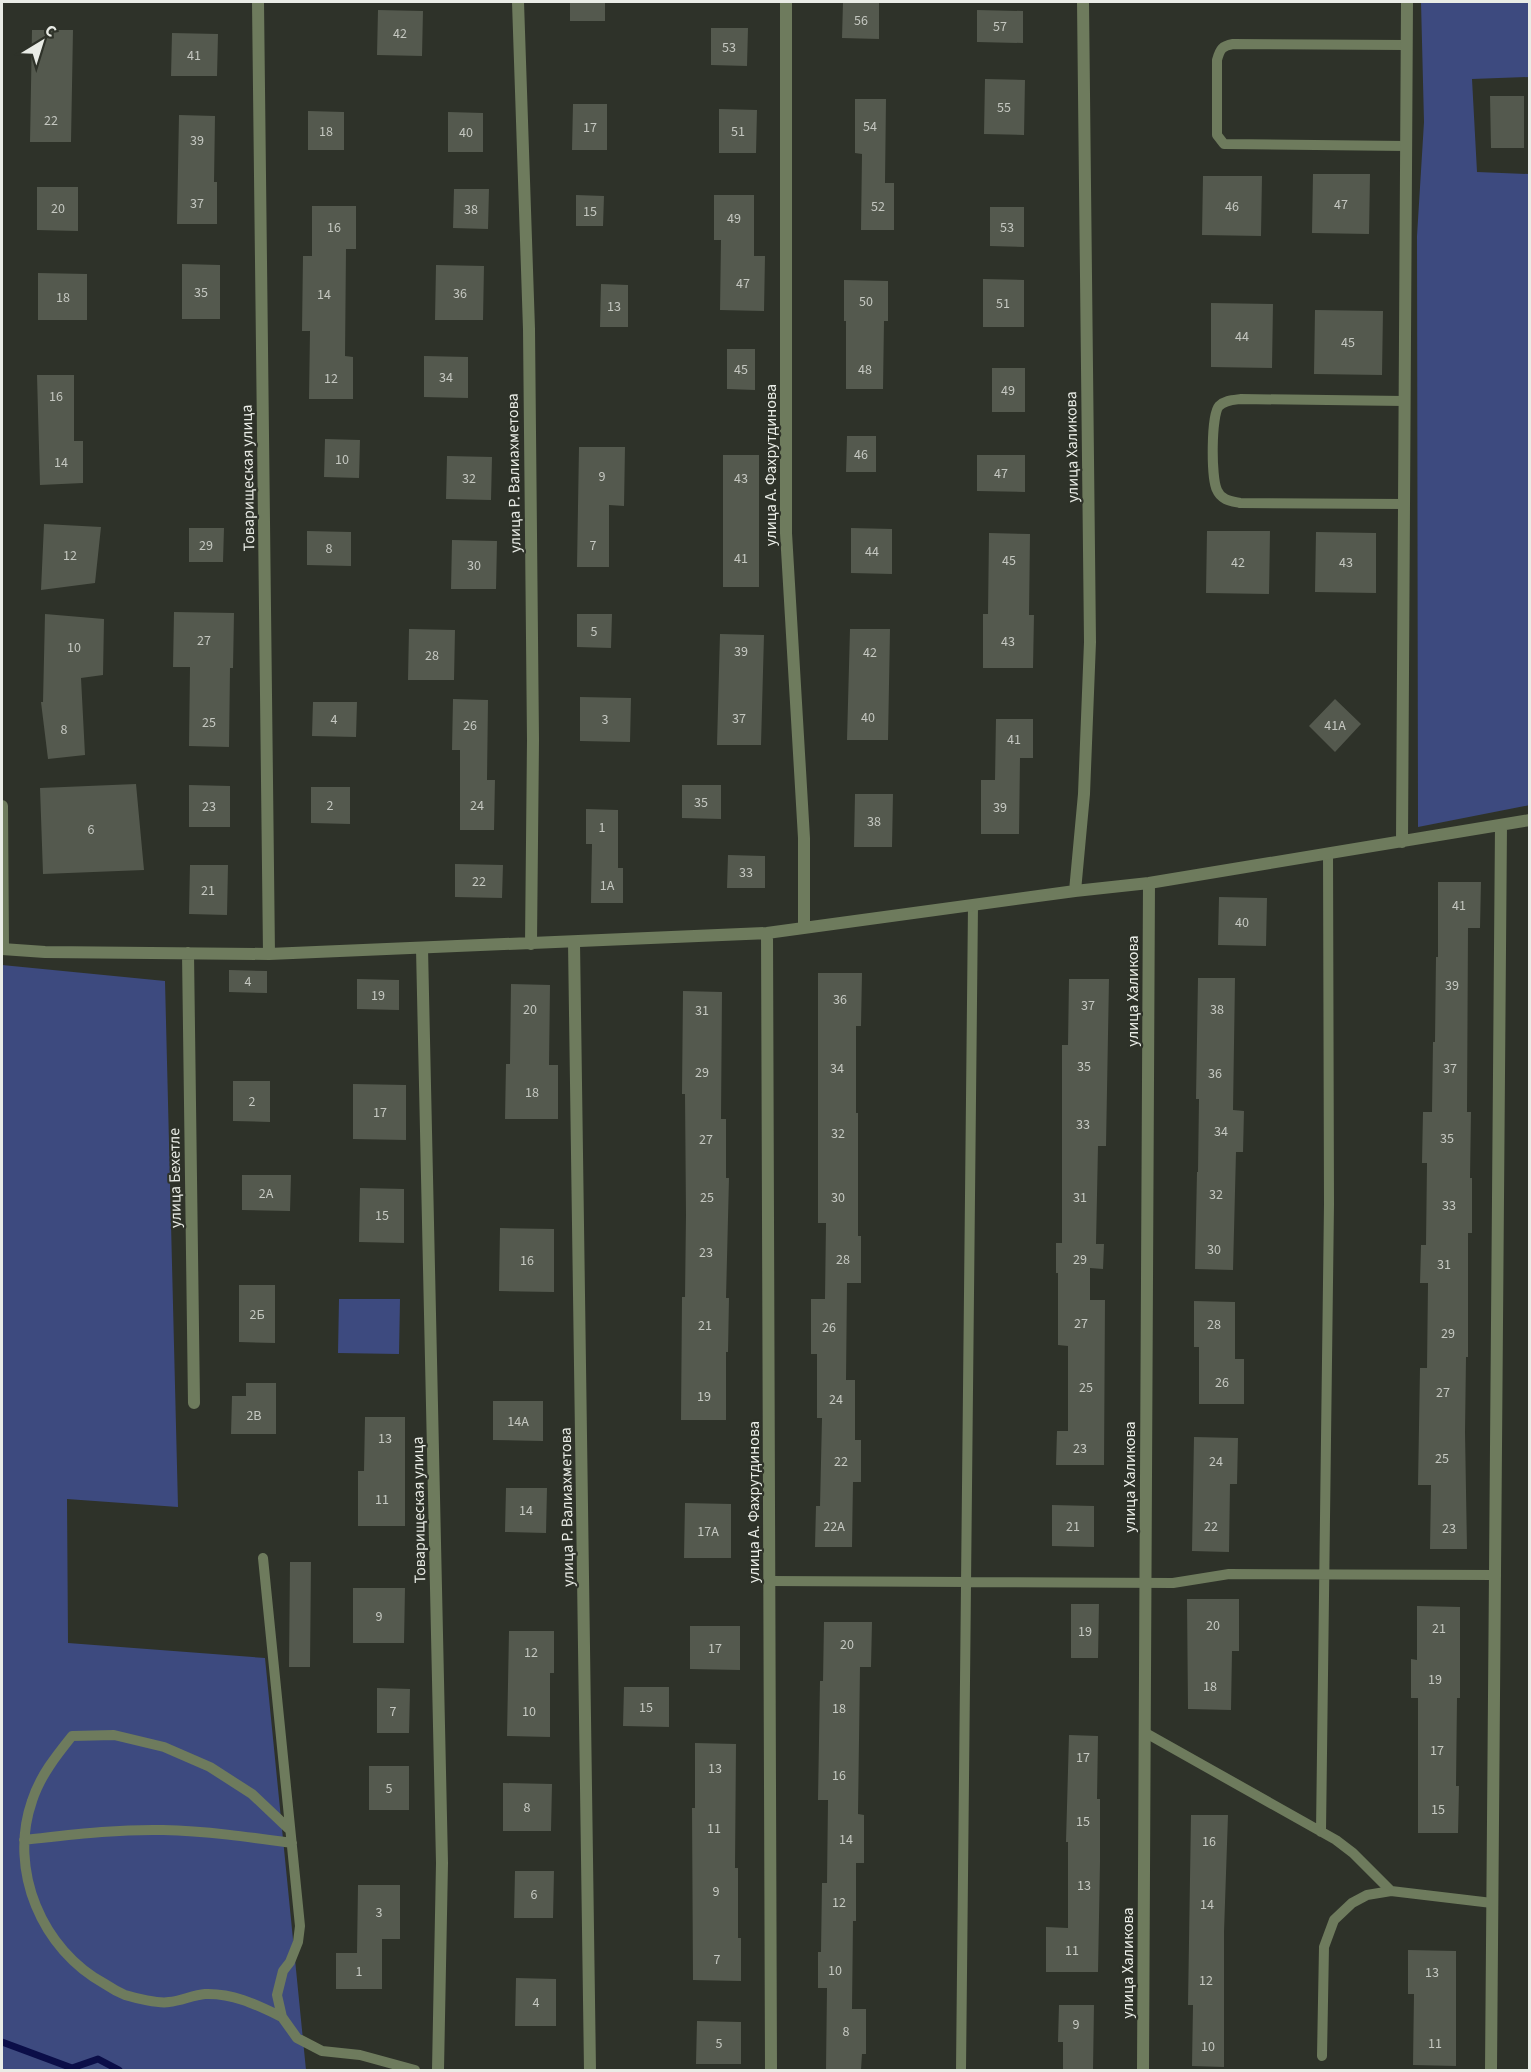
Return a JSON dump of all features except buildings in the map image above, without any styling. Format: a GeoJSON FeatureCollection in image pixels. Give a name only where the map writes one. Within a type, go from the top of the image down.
{"type":"FeatureCollection","features":[{"type":"Feature","properties":{"kind":"street","name":"Товарищеская улица"},"geometry":{"type":"LineString","coordinates":[[258,2],[269,954]]}},
{"type":"Feature","properties":{"kind":"street","name":"улица Р. Валиахметова"},"geometry":{"type":"LineString","coordinates":[[518,2],[529,329],[533,740],[531,944]]}},
{"type":"Feature","properties":{"kind":"street","name":"улица А. Фахрутдинова"},"geometry":{"type":"LineString","coordinates":[[786,2],[786,533],[804,838],[804,927]]}},
{"type":"Feature","properties":{"kind":"street","name":"улица Халикова"},"geometry":{"type":"LineString","coordinates":[[1075,891],[1084,794],[1090,642],[1083,2]]}},
{"type":"Feature","properties":{"kind":"street"},"geometry":{"type":"LineString","coordinates":[[1402,842],[1407,2]]}},
{"type":"Feature","properties":{"kind":"street"},"geometry":{"type":"LineString","coordinates":[[2,806],[2,949],[45,952],[269,954],[767,933],[973,904],[1149,883],[1530,820]]}},
{"type":"Feature","properties":{"kind":"street"},"geometry":{"type":"LineString","coordinates":[[1491,2070],[1501,825]]}},
{"type":"Feature","properties":{"kind":"street","name":"улица Халикова"},"geometry":{"type":"LineString","coordinates":[[1143,2070],[1149,883]]}},
{"type":"Feature","properties":{"kind":"street","name":"улица А. Фахрутдинова"},"geometry":{"type":"LineString","coordinates":[[767,933],[771,2070]]}},
{"type":"Feature","properties":{"kind":"street","name":"улица Р. Валиахметова"},"geometry":{"type":"LineString","coordinates":[[574,942],[590,2070]]}},
{"type":"Feature","properties":{"kind":"street","name":"Товарищеская улица"},"geometry":{"type":"LineString","coordinates":[[422,948],[442,1863],[438,2070]]}},
{"type":"Feature","properties":{"kind":"street","name":"улица Бехетле"},"geometry":{"type":"LineString","coordinates":[[188,953],[194,1403]]}},
{"type":"Feature","properties":{"kind":"lane"},"geometry":{"type":"LineString","coordinates":[[1406,45],[1233,44],[1225,46],[1219,51],[1217,60],[1216,135],[1224,144],[1234,145],[1406,146]]}},
{"type":"Feature","properties":{"kind":"lane"},"geometry":{"type":"LineString","coordinates":[[1404,401],[1241,399],[1226,401],[1217,407],[1214,422],[1213,480],[1217,491],[1224,499],[1240,503],[1404,504]]}},
{"type":"Feature","properties":{"kind":"lane"},"geometry":{"type":"LineString","coordinates":[[1321,1832],[1329,1204],[1328,853]]}},
{"type":"Feature","properties":{"kind":"lane"},"geometry":{"type":"LineString","coordinates":[[961,2070],[973,904]]}},
{"type":"Feature","properties":{"kind":"lane"},"geometry":{"type":"LineString","coordinates":[[263,1558],[300,1926],[290,1962],[283,1971],[278,1995],[282,2017],[297,2037],[322,2051],[360,2055],[415,2070]]}},
{"type":"Feature","properties":{"kind":"lane"},"geometry":{"type":"LineString","coordinates":[[770,1581],[1173,1583],[1229,1574],[1496,1575]]}},
{"type":"Feature","properties":{"kind":"lane"},"geometry":{"type":"LineString","coordinates":[[1144,1732],[1321,1832],[1353,1853],[1391,1891]]}},
{"type":"Feature","properties":{"kind":"lane"},"geometry":{"type":"LineString","coordinates":[[282,2017],[249,2001],[224,1995],[203,1994],[167,2003],[123,1994],[89,1976],[60,1949],[39,1916],[27,1879],[24,1840],[31,1801],[35,1792],[48,1766],[72,1736],[114,1735],[164,1747],[210,1767],[252,1794],[289,1829]]}},
{"type":"Feature","properties":{"kind":"lane"},"geometry":{"type":"LineString","coordinates":[[24,1840],[98,1832],[163,1830],[227,1834],[292,1843]]}},
{"type":"Feature","properties":{"kind":"lane"},"geometry":{"type":"LineString","coordinates":[[1322,2056],[1324,1947],[1334,1920],[1352,1903],[1368,1895],[1391,1891],[1492,1903]]}},
{"type":"Feature","properties":{"kind":"shaded area"},"geometry":{"type":"Polygon","coordinates":[[[1421,2],[1529,2],[1529,77],[1472,79],[1477,172],[1529,174],[1530,805],[1418,827],[1417,236],[1424,122],[1421,2]]]}},
{"type":"Feature","properties":{"kind":"shaded area"},"geometry":{"type":"Polygon","coordinates":[[[2,965],[165,981],[178,1507],[67,1499],[68,1643],[265,1658],[306,2070],[2,2070],[2,965]]]}},
{"type":"Feature","properties":{"kind":"shaded area"},"geometry":{"type":"Polygon","coordinates":[[[339,1299],[400,1299],[399,1354],[338,1353],[339,1299]]]}},
{"type":"Feature","properties":{"kind":"waterway"},"geometry":{"type":"LineString","coordinates":[[2,2042],[72,2068],[98,2059],[119,2070]]}}]}
